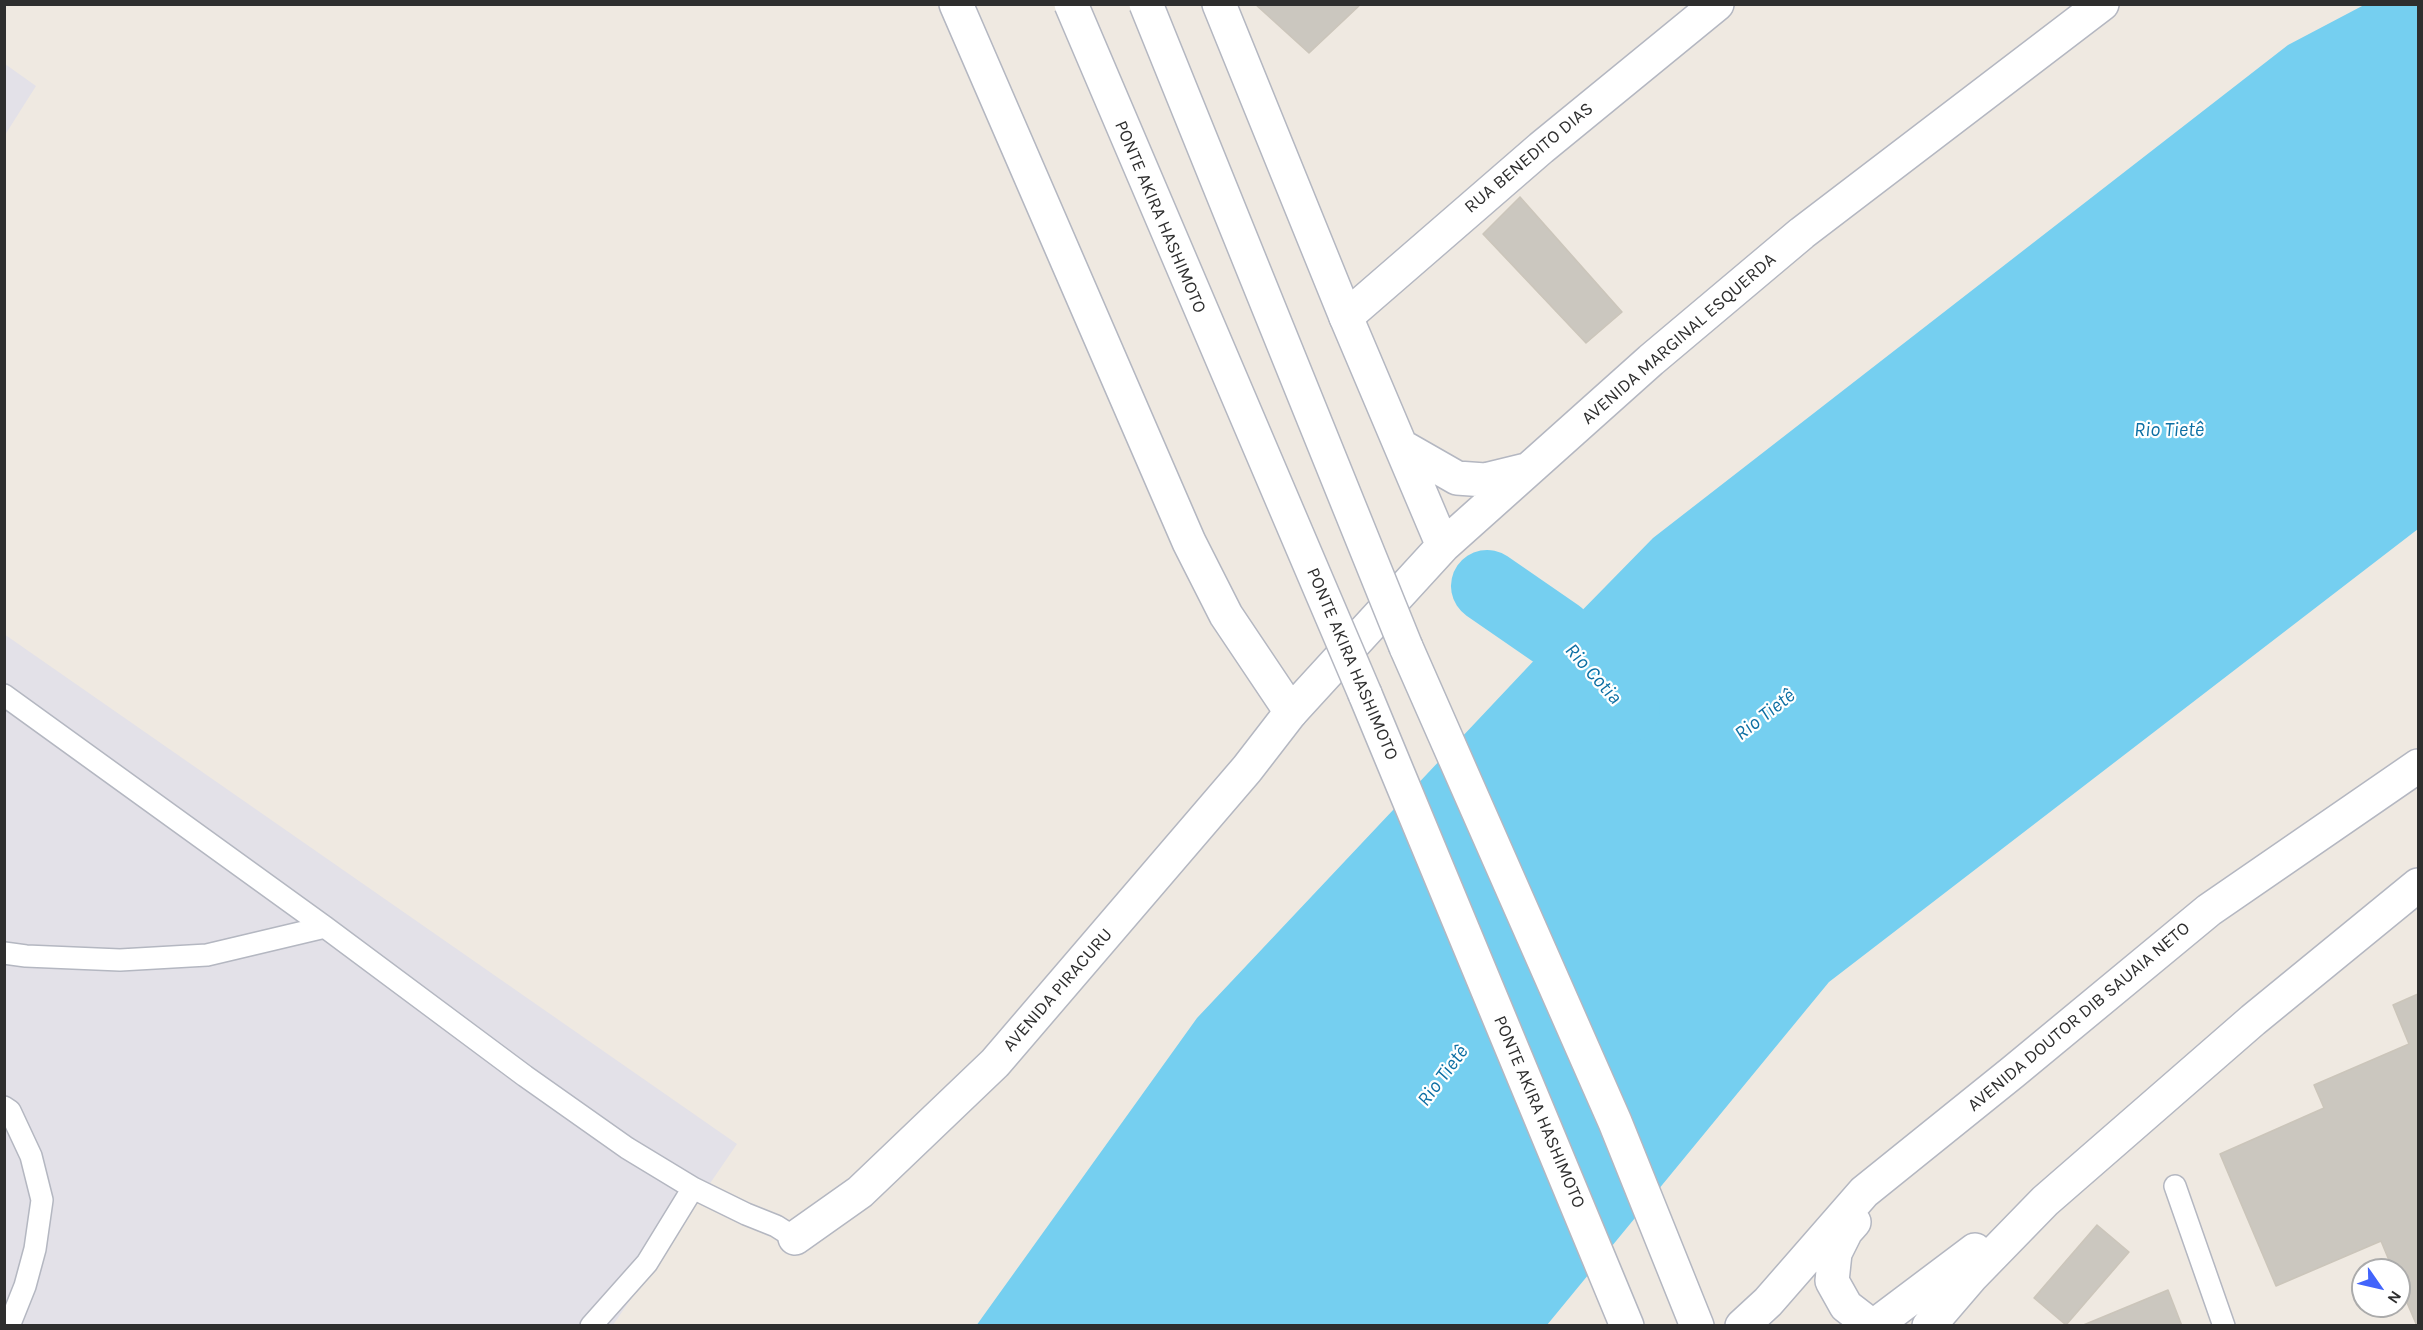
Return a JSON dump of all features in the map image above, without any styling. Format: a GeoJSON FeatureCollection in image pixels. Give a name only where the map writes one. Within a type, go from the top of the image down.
{"type":"FeatureCollection","features":[{"type":"Feature","properties":{"kind":"main road"},"geometry":{"type":"LineString","coordinates":[[956,4],[1189,542],[1226,615],[1291,712]]}},
{"type":"Feature","properties":{"kind":"main road","name":"PONTE AKIRA HASHIMOTO"},"geometry":{"type":"LineString","coordinates":[[1071,4],[1365,694],[1627,1326]]}},
{"type":"Feature","properties":{"kind":"main road"},"geometry":{"type":"LineString","coordinates":[[1146,4],[1406,647],[1615,1122],[1696,1326]]}},
{"type":"Feature","properties":{"kind":"main road"},"geometry":{"type":"LineString","coordinates":[[1219,4],[1346,318],[1443,546]]}},
{"type":"Feature","properties":{"kind":"main road","name":"RUA BENEDITO DIAS"},"geometry":{"type":"LineString","coordinates":[[1346,318],[1532,155],[1717,4]]}},
{"type":"Feature","properties":{"kind":"main road","name":"AVENIDA MARGINAL ESQUERDA"},"geometry":{"type":"LineString","coordinates":[[1291,712],[1443,546],[1651,360],[1802,233],[2102,4]]}},
{"type":"Feature","properties":{"kind":"main road"},"geometry":{"type":"LineString","coordinates":[[1401,446],[1457,478],[1485,480],[1528,470]]}},
{"type":"Feature","properties":{"kind":"main road","name":"AVENIDA PIRACURU"},"geometry":{"type":"LineString","coordinates":[[795,1238],[860,1192],[995,1063],[1247,769],[1291,712]]}},
{"type":"Feature","properties":{"kind":"main road","name":"AVENIDA DOUTOR DIB SAUAIA NETO"},"geometry":{"type":"LineString","coordinates":[[1742,1326],[1768,1302],[1864,1192],[2209,910],[2418,765]]}},
{"type":"Feature","properties":{"kind":"main road"},"geometry":{"type":"LineString","coordinates":[[1929,1326],[1971,1277],[2045,1201],[2253,1020],[2418,885]]}},
{"type":"Feature","properties":{"kind":"main road"},"geometry":{"type":"LineString","coordinates":[[2013,1072],[1846,1231],[1834,1252],[1832,1281],[1846,1306],[1873,1326],[2079,1171]]}},
{"type":"Feature","properties":{"kind":"lane"},"geometry":{"type":"LineString","coordinates":[[4,695],[627,1148],[693,1188],[776,1226],[795,1238]]}},
{"type":"Feature","properties":{"kind":"lane"},"geometry":{"type":"LineString","coordinates":[[4,953],[120,960],[207,955],[325,927]]}},
{"type":"Feature","properties":{"kind":"lane"},"geometry":{"type":"LineString","coordinates":[[4,1107],[10,1111],[31,1156],[42,1200],[35,1250],[25,1286],[9,1326]]}},
{"type":"Feature","properties":{"kind":"lane"},"geometry":{"type":"LineString","coordinates":[[2175,1186],[2224,1326]]}},
{"type":"Feature","properties":{"kind":"lane"},"geometry":{"type":"LineString","coordinates":[[591,1326],[647,1263],[693,1188]]}},
{"type":"Feature","properties":{"kind":"shaded area"},"geometry":{"type":"Polygon","coordinates":[[[5,64],[36,86],[5,135],[5,64]]]}},
{"type":"Feature","properties":{"kind":"shaded area"},"geometry":{"type":"Polygon","coordinates":[[[4,634],[737,1144],[613,1325],[5,1325],[4,634]]]}},
{"type":"Feature","properties":{"kind":"water","name":"Rio Tietê"},"geometry":{"type":"Polygon","coordinates":[[[2364,5],[2418,5],[2418,529],[1829,982],[1547,1325],[976,1326],[1197,1018],[1558,635],[1653,538],[2288,45],[2364,5]]]}},
{"type":"Feature","properties":{"kind":"building"},"geometry":{"type":"Polygon","coordinates":[[[1255,4],[1361,4],[1309,53],[1255,4]]]}},
{"type":"Feature","properties":{"kind":"building"},"geometry":{"type":"Polygon","coordinates":[[[1520,197],[1622,312],[1586,343],[1483,234],[1520,197]]]}},
{"type":"Feature","properties":{"kind":"building"},"geometry":{"type":"Polygon","coordinates":[[[2418,994],[2418,1326],[2411,1312],[2411,1258],[2388,1258],[2381,1241],[2276,1286],[2220,1154],[2324,1108],[2314,1085],[2409,1044],[2393,1005],[2418,994]]]}},
{"type":"Feature","properties":{"kind":"building"},"geometry":{"type":"Polygon","coordinates":[[[2097,1225],[2129,1252],[2066,1325],[2034,1298],[2097,1225]]]}},
{"type":"Feature","properties":{"kind":"building"},"geometry":{"type":"Polygon","coordinates":[[[2168,1290],[2182,1326],[2081,1326],[2168,1290]]]}},
{"type":"Feature","properties":{"kind":"waterway","name":"Rio Cotia"},"geometry":{"type":"LineString","coordinates":[[1487,586],[1558,635],[1624,708]]}}]}
